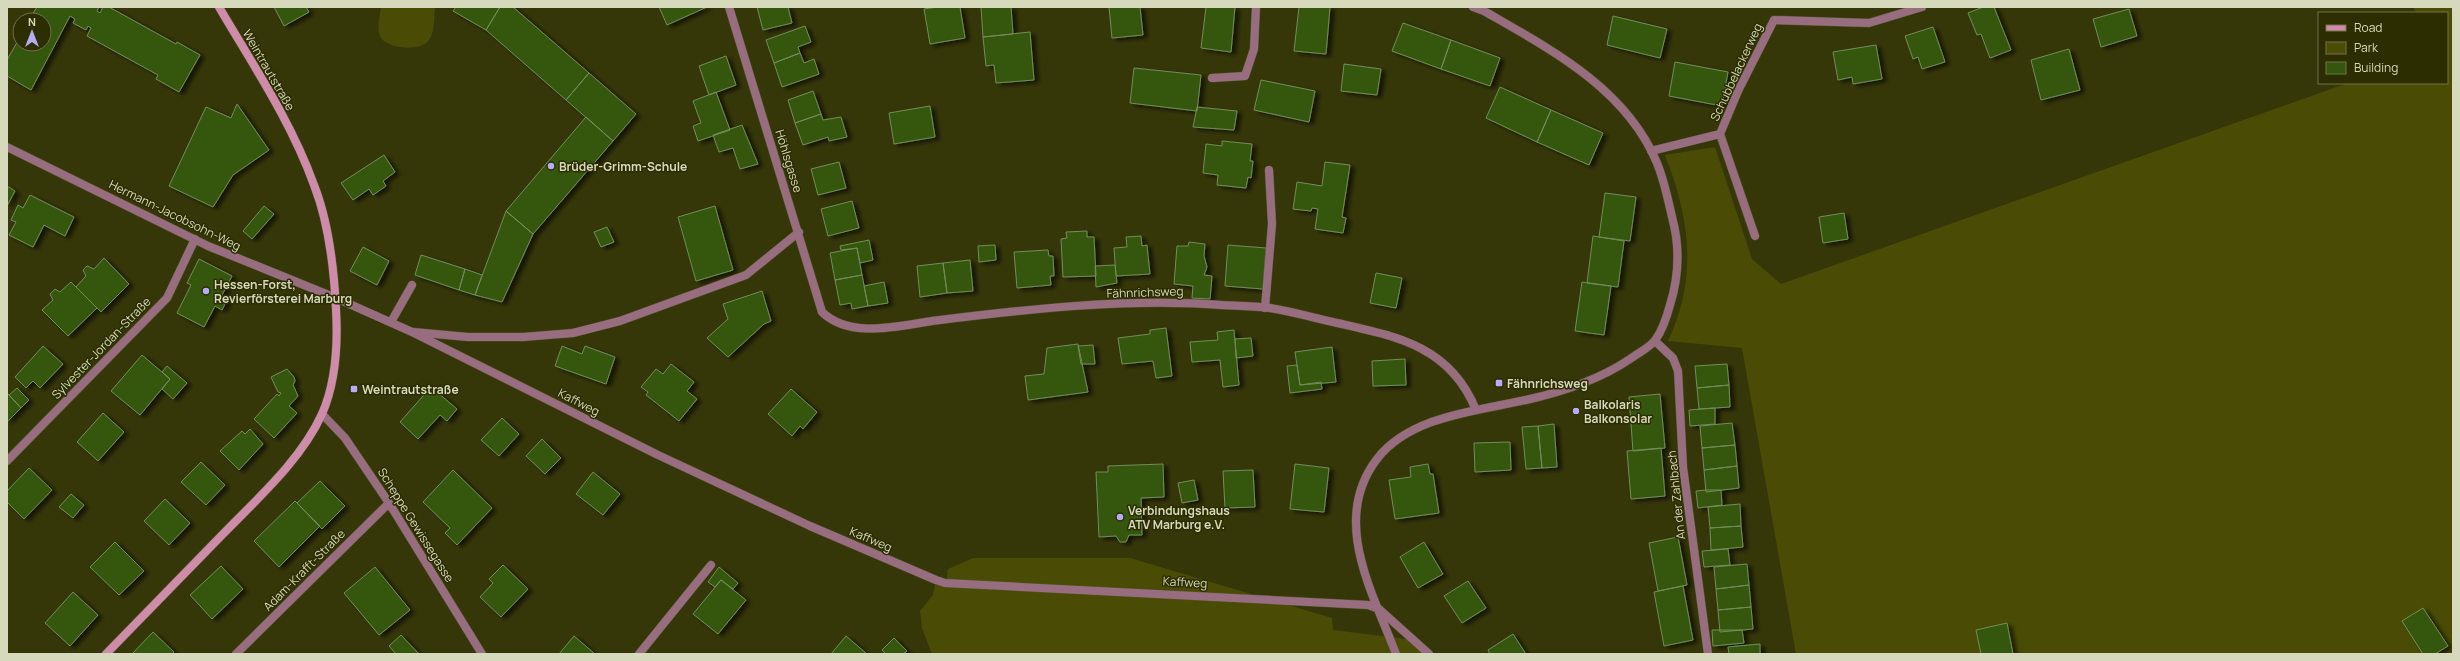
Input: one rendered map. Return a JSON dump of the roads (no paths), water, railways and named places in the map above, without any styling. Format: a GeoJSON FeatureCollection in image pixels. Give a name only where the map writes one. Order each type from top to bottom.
{"type":"FeatureCollection","features":[{"type":"Feature","properties":{"kind":"main road","name":"Weintrautstraße"},"geometry":{"type":"LineString","coordinates":[[106,654],[264,493],[296,455],[322,414],[329,390],[335,359],[337,326],[336,298],[322,214],[304,159],[271,93],[219,7]]}},
{"type":"Feature","properties":{"kind":"street","name":"Höhlsgasse"},"geometry":{"type":"LineString","coordinates":[[729,7],[822,312],[830,320]]}},
{"type":"Feature","properties":{"kind":"street"},"geometry":{"type":"LineString","coordinates":[[1212,78],[1245,76],[1254,49],[1256,7]]}},
{"type":"Feature","properties":{"kind":"street"},"geometry":{"type":"LineString","coordinates":[[1396,654],[1365,576],[1356,538],[1356,514],[1363,482],[1377,459],[1402,437],[1430,424],[1476,410],[1568,389],[1598,377],[1623,364],[1655,341],[1666,320],[1677,274],[1677,244],[1668,199],[1651,151],[1618,105],[1588,74],[1555,52],[1484,11],[1473,7]]}},
{"type":"Feature","properties":{"kind":"street","name":"Schubbelackerweg"},"geometry":{"type":"LineString","coordinates":[[1755,236],[1720,134],[1738,92],[1774,20],[1869,23],[1922,7]]}},
{"type":"Feature","properties":{"kind":"street","name":"Schubbelackerweg"},"geometry":{"type":"LineString","coordinates":[[1651,151],[1720,134]]}},
{"type":"Feature","properties":{"kind":"street","name":"Hermann-Jacobsohn-Weg"},"geometry":{"type":"LineString","coordinates":[[7,147],[246,263],[336,298]]}},
{"type":"Feature","properties":{"kind":"street"},"geometry":{"type":"LineString","coordinates":[[1265,308],[1272,224],[1269,170]]}},
{"type":"Feature","properties":{"kind":"street"},"geometry":{"type":"LineString","coordinates":[[412,332],[468,338],[523,337],[573,333],[620,321],[746,275],[798,232]]}},
{"type":"Feature","properties":{"kind":"street","name":"Sylvester-Jordan-Straße"},"geometry":{"type":"LineString","coordinates":[[7,461],[167,298],[195,239]]}},
{"type":"Feature","properties":{"kind":"street"},"geometry":{"type":"LineString","coordinates":[[391,322],[412,284]]}},
{"type":"Feature","properties":{"kind":"street","name":"Kaffweg"},"geometry":{"type":"LineString","coordinates":[[336,298],[412,332],[658,455],[810,526],[936,580],[946,583],[1030,588],[1167,592],[1368,605],[1379,609],[1429,654]]}},
{"type":"Feature","properties":{"kind":"street","name":"Fähnrichsweg"},"geometry":{"type":"LineString","coordinates":[[830,320],[855,328],[887,327],[1019,310],[1167,301],[1265,308],[1384,334],[1412,343],[1446,364],[1472,400],[1476,410]]}},
{"type":"Feature","properties":{"kind":"street","name":"An der Zahlbach"},"geometry":{"type":"LineString","coordinates":[[1655,341],[1673,358],[1678,371],[1683,467],[1708,654]]}},
{"type":"Feature","properties":{"kind":"street","name":"Scheppe Gewissegasse"},"geometry":{"type":"LineString","coordinates":[[322,414],[345,438],[389,503],[482,654]]}},
{"type":"Feature","properties":{"kind":"street","name":"Adam-Krafft-Straße"},"geometry":{"type":"LineString","coordinates":[[236,654],[389,503]]}},
{"type":"Feature","properties":{"kind":"street"},"geometry":{"type":"LineString","coordinates":[[639,654],[711,565]]}},
{"type":"Feature","properties":{"kind":"place","name":"Brüder-Grimm-Schule"},"geometry":{"type":"Point","coordinates":[551,166]}},
{"type":"Feature","properties":{"kind":"place","name":"Hessen-Forst, Revierförsterei Marburg"},"geometry":{"type":"Point","coordinates":[206,291]}},
{"type":"Feature","properties":{"kind":"place","name":"Fähnrichsweg"},"geometry":{"type":"Point","coordinates":[1499,383]}},
{"type":"Feature","properties":{"kind":"place","name":"Weintrautstraße"},"geometry":{"type":"Point","coordinates":[354,389]}},
{"type":"Feature","properties":{"kind":"place","name":"Balkolaris Balkonsolar"},"geometry":{"type":"Point","coordinates":[1576,411]}},
{"type":"Feature","properties":{"kind":"place","name":"Verbindungshaus ATV Marburg e.V."},"geometry":{"type":"Point","coordinates":[1120,517]}}]}
